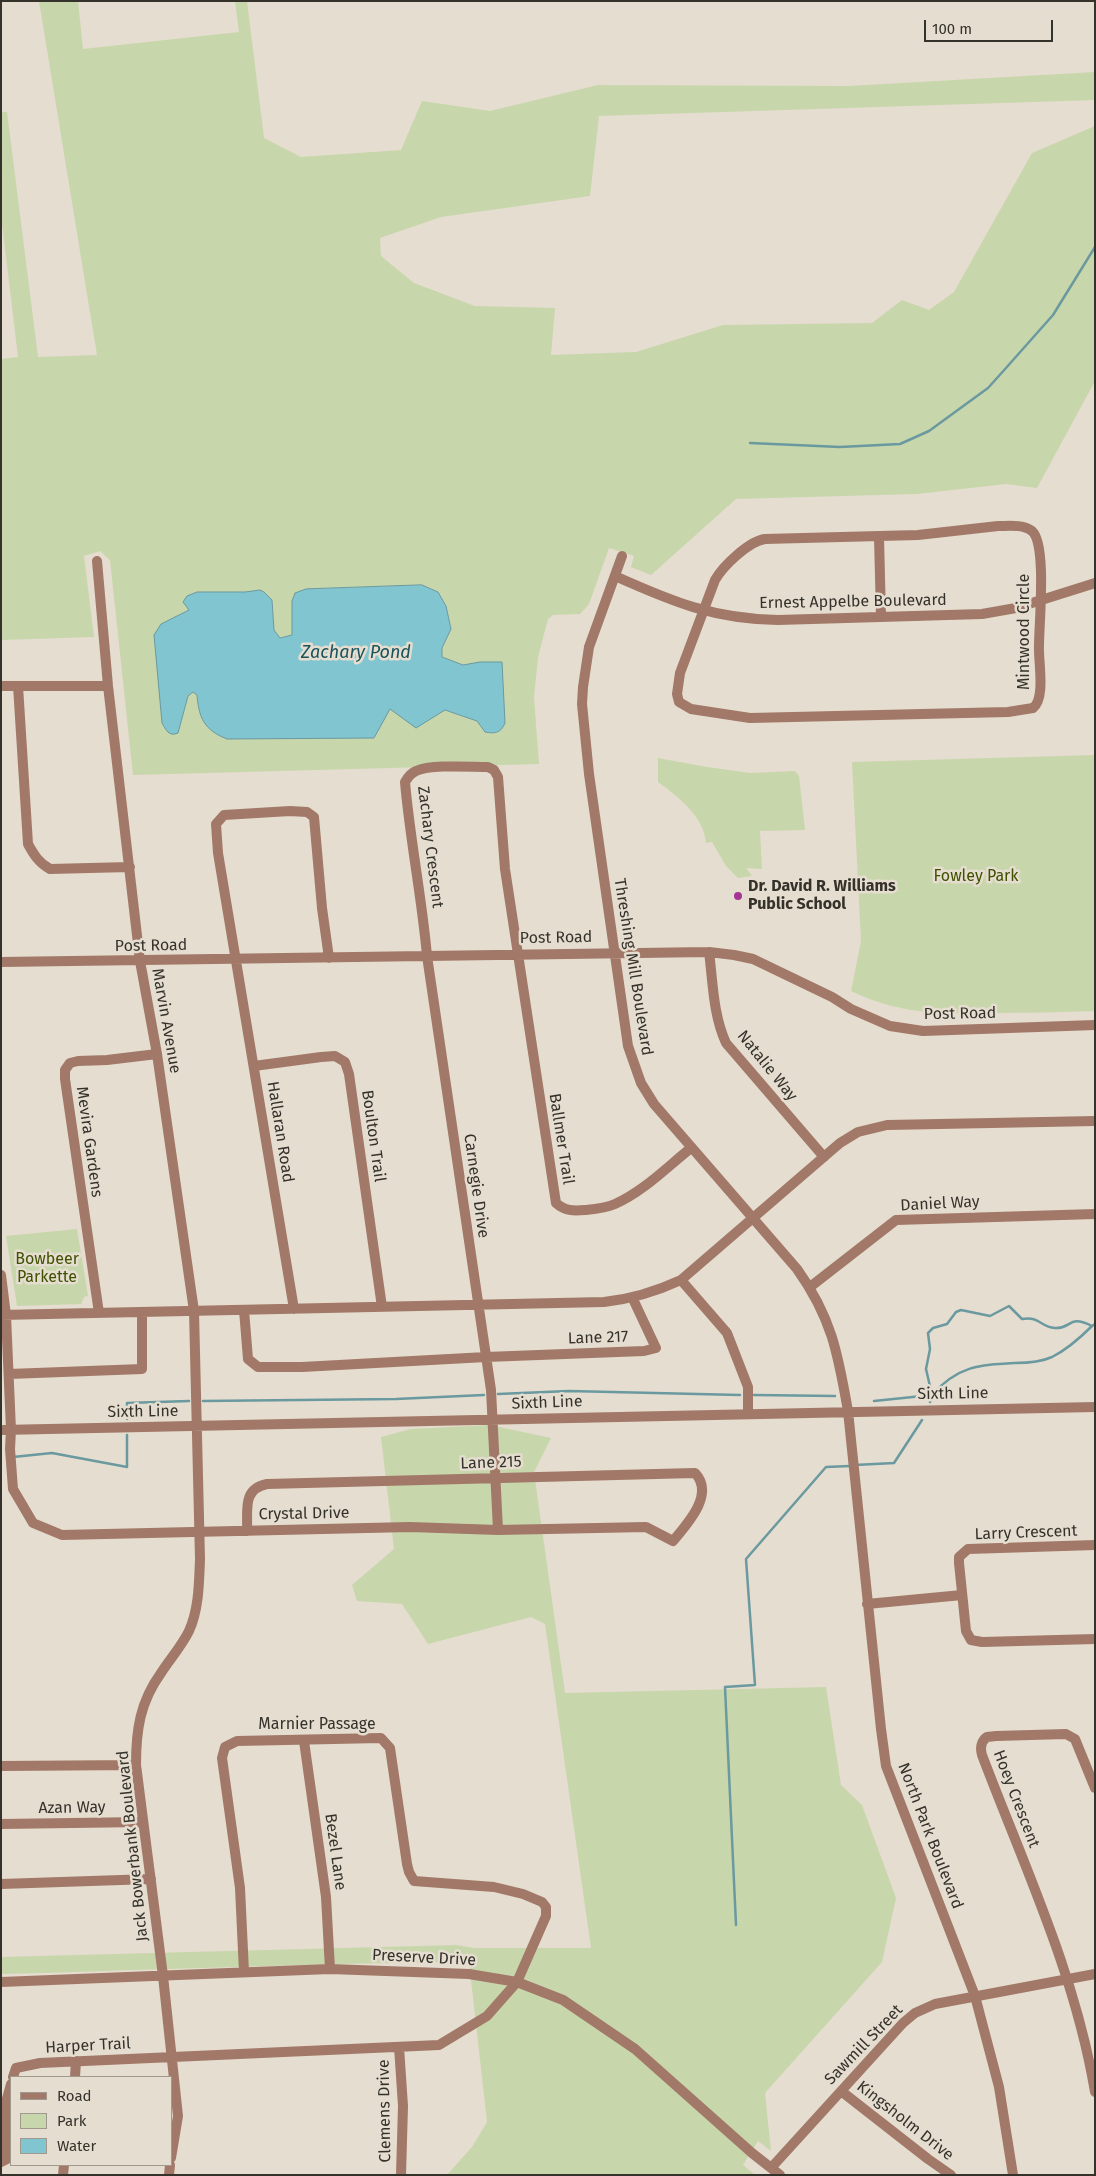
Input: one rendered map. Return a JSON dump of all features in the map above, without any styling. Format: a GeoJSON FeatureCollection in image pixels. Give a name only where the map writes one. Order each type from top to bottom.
{"type":"FeatureCollection","features":[{"type":"Feature","properties":{"kind":"street","name":"Mintwood Circle"},"geometry":{"type":"LineString","coordinates":[[1002,526],[1025,527],[1035,535],[1039,544],[1040,601],[1039,700],[1036,706],[1029,710],[750,718],[691,709],[679,702],[677,694],[684,661],[715,580],[722,570],[757,540],[921,535],[1002,526]]}},
{"type":"Feature","properties":{"kind":"street"},"geometry":{"type":"LineString","coordinates":[[879,537],[881,617]]}},
{"type":"Feature","properties":{"kind":"street","name":"Threshing Mill Boulevard"},"geometry":{"type":"LineString","coordinates":[[622,556],[589,647],[582,704],[589,774],[628,1046],[638,1075],[654,1104],[810,1287],[827,1322],[838,1352],[848,1411]]}},
{"type":"Feature","properties":{"kind":"street","name":"Marvin Avenue"},"geometry":{"type":"LineString","coordinates":[[97,561],[108,686],[140,961],[157,1054],[194,1311],[196,1425]]}},
{"type":"Feature","properties":{"kind":"street","name":"Ernest Appelbe Boulevard"},"geometry":{"type":"LineString","coordinates":[[615,576],[704,612],[764,620],[982,614],[1040,601],[1095,583]]}},
{"type":"Feature","properties":{"kind":"street"},"geometry":{"type":"LineString","coordinates":[[1,686],[108,686]]}},
{"type":"Feature","properties":{"kind":"street"},"geometry":{"type":"LineString","coordinates":[[18,686],[28,844],[35,856],[50,869],[130,867]]}},
{"type":"Feature","properties":{"kind":"street","name":"Zachary Crescent"},"geometry":{"type":"LineString","coordinates":[[427,956],[422,903],[405,782],[416,771],[427,768],[488,767],[494,770],[498,777],[505,869],[518,954]]}},
{"type":"Feature","properties":{"kind":"street","name":"Hallaran Road"},"geometry":{"type":"LineString","coordinates":[[294,1309],[237,959],[222,879],[216,824],[224,815],[290,811],[307,812],[314,818],[322,908],[329,958]]}},
{"type":"Feature","properties":{"kind":"street","name":"Post Road"},"geometry":{"type":"LineString","coordinates":[[1,962],[709,952],[734,955],[762,963],[832,996],[851,1009],[890,1026],[923,1031],[1095,1025]]}},
{"type":"Feature","properties":{"kind":"street","name":"Natalie Way"},"geometry":{"type":"LineString","coordinates":[[709,952],[716,1010],[726,1043],[824,1157]]}},
{"type":"Feature","properties":{"kind":"street","name":"Ballmer Trail"},"geometry":{"type":"LineString","coordinates":[[518,954],[556,1202],[564,1210],[576,1211],[616,1204],[647,1184],[691,1148]]}},
{"type":"Feature","properties":{"kind":"street","name":"Carnegie Drive"},"geometry":{"type":"LineString","coordinates":[[427,956],[494,1420],[498,1530]]}},
{"type":"Feature","properties":{"kind":"street","name":"Mevira Gardens"},"geometry":{"type":"LineString","coordinates":[[99,1313],[65,1079],[66,1070],[70,1063],[78,1061],[157,1054]]}},
{"type":"Feature","properties":{"kind":"street","name":"Boulton Trail"},"geometry":{"type":"LineString","coordinates":[[254,1066],[321,1056],[335,1056],[345,1062],[349,1074],[382,1307]]}},
{"type":"Feature","properties":{"kind":"street"},"geometry":{"type":"LineString","coordinates":[[4,1315],[604,1302],[633,1299],[661,1290],[680,1280],[824,1157],[858,1132],[887,1125],[1095,1121]]}},
{"type":"Feature","properties":{"kind":"street","name":"Daniel Way"},"geometry":{"type":"LineString","coordinates":[[810,1287],[883,1228],[896,1220],[1095,1214]]}},
{"type":"Feature","properties":{"kind":"street","name":"Crystal Drive"},"geometry":{"type":"LineString","coordinates":[[1,1275],[8,1374],[6,1430],[14,1489],[33,1522],[62,1535],[410,1527],[498,1530],[646,1527],[673,1541]]}},
{"type":"Feature","properties":{"kind":"street"},"geometry":{"type":"LineString","coordinates":[[680,1280],[727,1333],[748,1387],[748,1413]]}},
{"type":"Feature","properties":{"kind":"street","name":"Lane 217"},"geometry":{"type":"LineString","coordinates":[[486,1357],[644,1352],[656,1348],[633,1299]]}},
{"type":"Feature","properties":{"kind":"street"},"geometry":{"type":"LineString","coordinates":[[244,1310],[248,1359],[258,1367],[486,1357]]}},
{"type":"Feature","properties":{"kind":"street"},"geometry":{"type":"LineString","coordinates":[[8,1374],[142,1369],[142,1312]]}},
{"type":"Feature","properties":{"kind":"street","name":"Sixth Line"},"geometry":{"type":"LineString","coordinates":[[6,1430],[1095,1407]]}},
{"type":"Feature","properties":{"kind":"street","name":"North Park Boulevard"},"geometry":{"type":"LineString","coordinates":[[848,1411],[867,1604],[886,1766],[975,1996],[999,2087],[1013,2175]]}},
{"type":"Feature","properties":{"kind":"street","name":"Jack Bowerbank Boulevard"},"geometry":{"type":"LineString","coordinates":[[172,2152],[178,2116],[163,1976],[136,1764],[138,1720],[159,1674],[177,1652],[189,1631],[195,1612],[199,1589],[200,1533],[196,1425]]}},
{"type":"Feature","properties":{"kind":"street","name":"Lane 215"},"geometry":{"type":"LineString","coordinates":[[247,1531],[248,1496],[260,1485],[695,1473],[702,1480],[703,1495],[686,1525],[673,1541]]}},
{"type":"Feature","properties":{"kind":"street","name":"Larry Crescent"},"geometry":{"type":"LineString","coordinates":[[1095,1545],[968,1549],[959,1557],[966,1631],[971,1640],[982,1642],[1095,1639]]}},
{"type":"Feature","properties":{"kind":"street"},"geometry":{"type":"LineString","coordinates":[[867,1604],[962,1595]]}},
{"type":"Feature","properties":{"kind":"street","name":"Hoey Crescent"},"geometry":{"type":"LineString","coordinates":[[1068,1979],[1045,1912],[982,1755],[980,1748],[982,1742],[987,1737],[996,1736],[1066,1734],[1072,1736],[1075,1739],[1095,1788]]}},
{"type":"Feature","properties":{"kind":"street","name":"Marnier Passage"},"geometry":{"type":"LineString","coordinates":[[172,2057],[439,2045],[487,2016],[517,1982],[546,1916],[546,1907],[536,1898],[494,1888],[414,1881],[407,1864],[392,1758],[390,1748],[386,1742],[376,1738],[237,1741],[225,1747],[223,1768],[240,1888],[244,1972]]}},
{"type":"Feature","properties":{"kind":"street","name":"Bezel Lane"},"geometry":{"type":"LineString","coordinates":[[304,1741],[326,1897],[330,1969]]}},
{"type":"Feature","properties":{"kind":"street"},"geometry":{"type":"LineString","coordinates":[[1,1766],[136,1764]]}},
{"type":"Feature","properties":{"kind":"street","name":"Azan Way"},"geometry":{"type":"LineString","coordinates":[[1,1824],[143,1822]]}},
{"type":"Feature","properties":{"kind":"street"},"geometry":{"type":"LineString","coordinates":[[1,1884],[151,1879]]}},
{"type":"Feature","properties":{"kind":"street","name":"Preserve Drive"},"geometry":{"type":"LineString","coordinates":[[1,1982],[330,1969],[469,1974],[517,1982],[563,2000],[634,2049],[752,2153],[780,2175]]}},
{"type":"Feature","properties":{"kind":"street","name":"Sawmill Street"},"geometry":{"type":"LineString","coordinates":[[771,2168],[903,2023],[915,2013],[935,2004],[1095,1974]]}},
{"type":"Feature","properties":{"kind":"street"},"geometry":{"type":"LineString","coordinates":[[1068,1979],[1090,2060],[1095,2092]]}},
{"type":"Feature","properties":{"kind":"street","name":"Clemens Drive"},"geometry":{"type":"LineString","coordinates":[[399,2047],[403,2106],[401,2175]]}},
{"type":"Feature","properties":{"kind":"street","name":"Harper Trail"},"geometry":{"type":"LineString","coordinates":[[13,2076],[16,2068],[40,2063],[172,2057]]}},
{"type":"Feature","properties":{"kind":"street"},"geometry":{"type":"LineString","coordinates":[[75,2076],[76,2061]]}},
{"type":"Feature","properties":{"kind":"street"},"geometry":{"type":"LineString","coordinates":[[1,2162],[7,2159],[6,2102],[10,2088]]}},
{"type":"Feature","properties":{"kind":"street","name":"Kingsholm Drive"},"geometry":{"type":"LineString","coordinates":[[841,2090],[951,2175]]}},
{"type":"Feature","properties":{"kind":"green space"},"geometry":{"type":"Polygon","coordinates":[[[39,1],[78,1],[83,49],[239,32],[235,1],[247,1],[264,138],[301,157],[401,150],[422,101],[490,111],[598,85],[849,86],[1095,72],[1095,100],[599,116],[590,196],[441,217],[380,238],[381,256],[414,283],[475,306],[555,308],[551,355],[636,352],[723,325],[872,323],[902,300],[929,310],[954,292],[1032,153],[1095,126],[1095,381],[1037,488],[1006,484],[917,494],[736,499],[651,575],[631,567],[634,556],[609,548],[589,604],[580,614],[553,615],[548,619],[538,657],[534,698],[539,764],[133,775],[110,560],[100,551],[84,556],[94,637],[1,640],[1,359],[18,357],[1,215],[1,112],[7,112],[38,357],[97,355],[39,1]],[[422,585],[306,589],[292,601],[292,635],[280,638],[274,630],[272,600],[264,592],[260,590],[193,593],[187,606],[189,610],[161,624],[179,730],[188,696],[193,692],[197,695],[200,712],[205,722],[218,735],[390,709],[444,710],[477,721],[485,732],[498,733],[475,664],[463,665],[442,657],[442,648],[451,629],[446,606],[438,592],[422,585]]]}},
{"type":"Feature","properties":{"kind":"green space","name":"Fowley Park"},"geometry":{"type":"Polygon","coordinates":[[[1095,755],[1095,1011],[940,1013],[887,1005],[851,991],[861,941],[852,762],[1095,755]]]}},
{"type":"Feature","properties":{"kind":"green space"},"geometry":{"type":"Polygon","coordinates":[[[658,758],[750,773],[795,771],[799,776],[805,830],[760,831],[762,869],[746,868],[752,876],[738,878],[726,866],[712,842],[706,843],[700,824],[689,808],[658,782],[658,758]]]}},
{"type":"Feature","properties":{"kind":"green space","name":"Bowbeer Parkette"},"geometry":{"type":"Polygon","coordinates":[[[77,1229],[88,1296],[84,1297],[81,1304],[17,1306],[6,1236],[77,1229]]]}},
{"type":"Feature","properties":{"kind":"green space"},"geometry":{"type":"Polygon","coordinates":[[[490,1425],[551,1438],[534,1472],[565,1693],[826,1687],[841,1785],[862,1805],[896,1898],[882,1962],[765,2093],[771,2151],[758,2141],[743,2165],[755,2175],[447,2175],[472,2147],[487,2122],[469,1962],[1,1974],[1,1957],[456,1945],[474,1948],[591,1948],[545,1624],[531,1617],[428,1644],[402,1604],[357,1601],[352,1585],[394,1549],[381,1437],[411,1429],[490,1425]]]}},
{"type":"Feature","properties":{"kind":"water","name":"Zachary Pond"},"geometry":{"type":"Polygon","coordinates":[[[422,585],[438,592],[446,606],[451,629],[442,648],[442,657],[463,665],[480,662],[502,662],[505,723],[502,729],[497,732],[485,732],[477,721],[445,710],[416,728],[390,709],[374,738],[227,739],[213,732],[204,722],[199,710],[197,695],[193,692],[188,696],[178,733],[170,733],[162,723],[154,635],[161,624],[189,610],[183,602],[187,596],[197,592],[245,592],[260,590],[272,600],[274,630],[280,638],[292,635],[292,601],[295,593],[306,589],[422,585]]]}},
{"type":"Feature","properties":{"kind":"waterway"},"geometry":{"type":"LineString","coordinates":[[750,443],[840,447],[900,444],[929,431],[988,388],[1053,315],[1095,247]]}},
{"type":"Feature","properties":{"kind":"waterway"},"geometry":{"type":"LineString","coordinates":[[930,1402],[932,1395],[926,1369],[930,1349],[928,1333],[933,1328],[947,1324],[956,1312],[961,1310],[990,1316],[1009,1306],[1022,1319],[1033,1319],[1050,1327],[1060,1328],[1078,1321],[1092,1326],[1095,1324]]}},
{"type":"Feature","properties":{"kind":"waterway"},"geometry":{"type":"LineString","coordinates":[[874,1401],[932,1395],[951,1378],[979,1366],[1048,1359],[1069,1347],[1092,1326]]}},
{"type":"Feature","properties":{"kind":"waterway"},"geometry":{"type":"LineString","coordinates":[[498,1394],[569,1391],[740,1395]]}},
{"type":"Feature","properties":{"kind":"waterway"},"geometry":{"type":"LineString","coordinates":[[203,1401],[396,1399],[484,1395]]}},
{"type":"Feature","properties":{"kind":"waterway"},"geometry":{"type":"LineString","coordinates":[[754,1395],[835,1396]]}},
{"type":"Feature","properties":{"kind":"waterway"},"geometry":{"type":"LineString","coordinates":[[127,1419],[127,1403],[189,1401]]}},
{"type":"Feature","properties":{"kind":"waterway"},"geometry":{"type":"LineString","coordinates":[[855,1465],[894,1463],[922,1420]]}},
{"type":"Feature","properties":{"kind":"waterway"},"geometry":{"type":"LineString","coordinates":[[13,1457],[52,1453],[127,1467],[127,1435]]}},
{"type":"Feature","properties":{"kind":"waterway"},"geometry":{"type":"LineString","coordinates":[[736,1925],[725,1687],[755,1685],[746,1559],[826,1467],[850,1466]]}},
{"type":"Feature","properties":{"kind":"place","name":"Dr. David R. Williams Public School"},"geometry":{"type":"Point","coordinates":[738,896]}}]}
